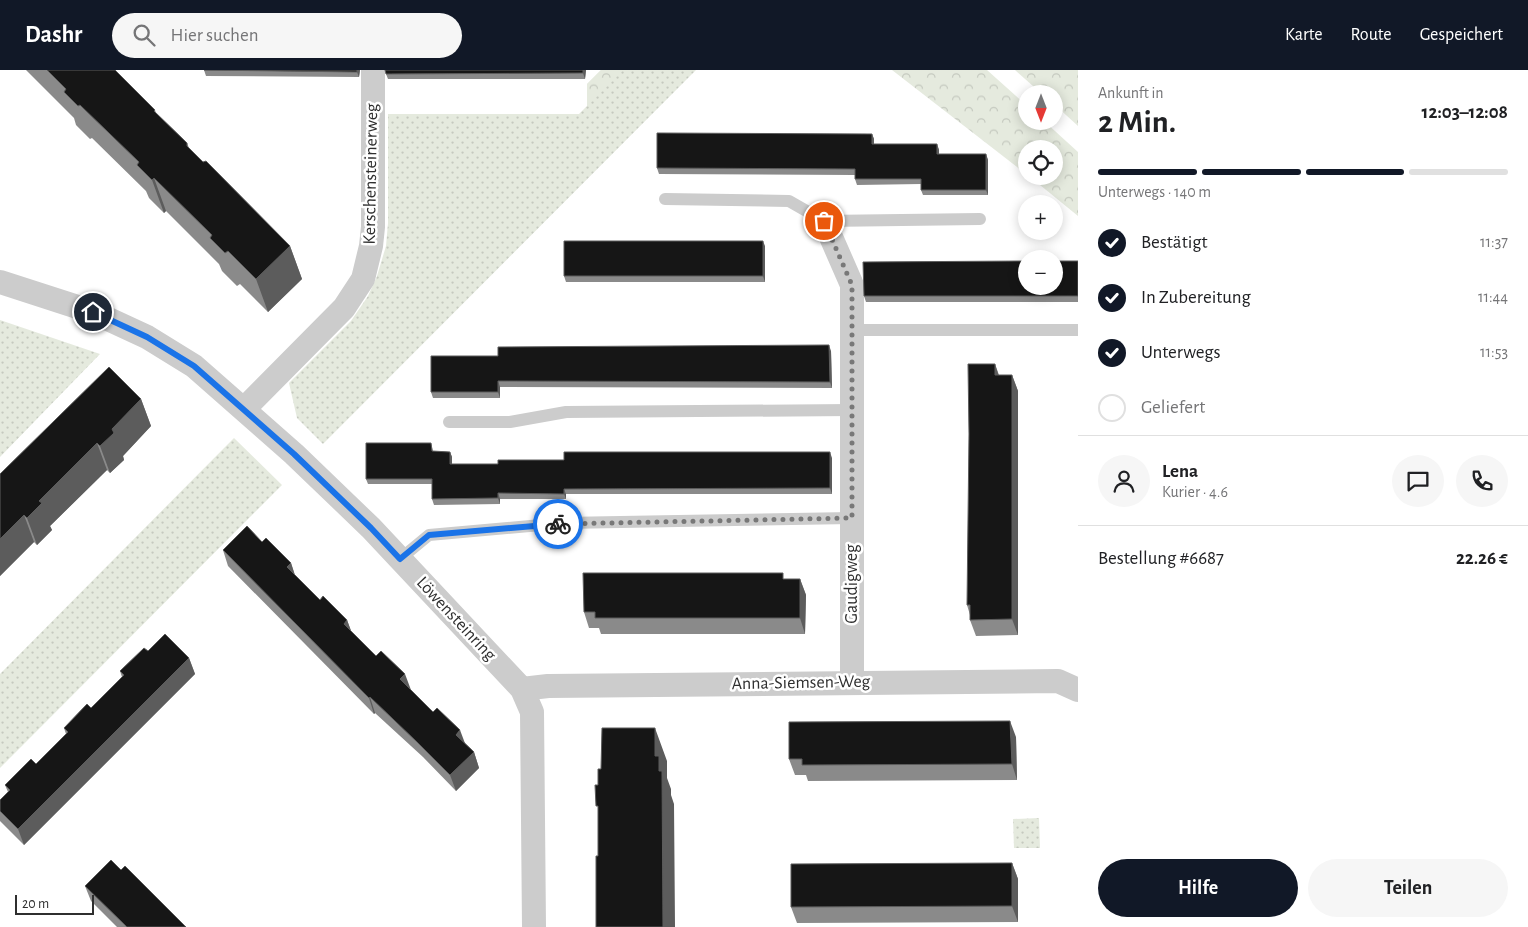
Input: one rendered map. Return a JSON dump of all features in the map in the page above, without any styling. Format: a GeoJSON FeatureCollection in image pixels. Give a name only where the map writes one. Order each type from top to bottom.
{"type":"FeatureCollection","features":[{"type":"Feature","properties":{"kind":"street","name":"Kerschensteinerweg"},"geometry":{"type":"LineString","coordinates":[[244,410],[344,308],[363,280],[371,246],[373,227],[373,70]]}},
{"type":"Feature","properties":{"kind":"street","name":"Gaudigweg"},"geometry":{"type":"LineString","coordinates":[[824,221],[852,285],[852,683]]}},
{"type":"Feature","properties":{"kind":"street","name":"Löwensteinring"},"geometry":{"type":"LineString","coordinates":[[0,282],[93,312],[147,337],[194,366],[294,454],[371,528],[522,688],[532,712],[534,927]]}},
{"type":"Feature","properties":{"kind":"street","name":"Anna-Siemsen-Weg"},"geometry":{"type":"LineString","coordinates":[[522,688],[548,686],[1058,681],[1078,690]]}},
{"type":"Feature","properties":{"kind":"lane"},"geometry":{"type":"LineString","coordinates":[[665,199],[789,200],[824,221],[980,219]]}},
{"type":"Feature","properties":{"kind":"lane"},"geometry":{"type":"LineString","coordinates":[[852,330],[1078,330]]}},
{"type":"Feature","properties":{"kind":"lane"},"geometry":{"type":"LineString","coordinates":[[449,422],[510,422],[566,412],[852,410]]}},
{"type":"Feature","properties":{"kind":"lane"},"geometry":{"type":"LineString","coordinates":[[400,559],[429,535],[563,523],[852,518]]}},
{"type":"Feature","properties":{"kind":"green space"},"geometry":{"type":"Polygon","coordinates":[[[601,70],[696,70],[323,444],[297,418],[289,383],[351,321],[368,296],[377,276],[386,246],[388,223],[388,114],[579,114],[587,106],[587,84],[601,70]]]}},
{"type":"Feature","properties":{"kind":"green space"},"geometry":{"type":"Polygon","coordinates":[[[601,70],[623,70],[587,106],[587,84],[601,70]]]}},
{"type":"Feature","properties":{"kind":"green space"},"geometry":{"type":"Polygon","coordinates":[[[892,70],[987,70],[1018,98],[1018,130],[1054,130],[1078,152],[1078,216],[1063,204],[1063,195],[1052,195],[1040,185],[1063,185],[1063,140],[1018,140],[1018,168],[892,70]]]}},
{"type":"Feature","properties":{"kind":"green space"},"geometry":{"type":"Polygon","coordinates":[[[1015,70],[1078,70],[1078,126],[1063,112],[1063,85],[1032,85],[1015,70]]]}},
{"type":"Feature","properties":{"kind":"green space"},"geometry":{"type":"Polygon","coordinates":[[[0,320],[100,354],[0,457],[0,320]]]}},
{"type":"Feature","properties":{"kind":"green space"},"geometry":{"type":"Polygon","coordinates":[[[234,438],[282,485],[0,768],[0,674],[234,438]]]}},
{"type":"Feature","properties":{"kind":"green space"},"geometry":{"type":"Polygon","coordinates":[[[1039,818],[1040,848],[1014,848],[1013,819],[1039,818]]]}},
{"type":"Feature","properties":{"kind":"building"},"geometry":{"type":"Polygon","coordinates":[[[47,70],[115,70],[187,143],[187,146],[203,162],[206,161],[290,246],[256,279],[228,251],[225,253],[210,238],[212,235],[154,178],[152,180],[137,165],[139,162],[64,92],[66,89],[47,70]]]}},
{"type":"Feature","properties":{"kind":"building"},"geometry":{"type":"Polygon","coordinates":[[[204,70],[357,70],[357,72],[204,70]]]}},
{"type":"Feature","properties":{"kind":"building"},"geometry":{"type":"Polygon","coordinates":[[[385,70],[583,70],[583,73],[386,74],[385,70]]]}},
{"type":"Feature","properties":{"kind":"building"},"geometry":{"type":"Polygon","coordinates":[[[657,133],[872,134],[872,144],[937,144],[937,154],[986,154],[986,190],[921,190],[921,179],[855,179],[855,169],[657,168],[657,133]]]}},
{"type":"Feature","properties":{"kind":"building"},"geometry":{"type":"Polygon","coordinates":[[[564,241],[763,241],[763,276],[564,276],[564,241]]]}},
{"type":"Feature","properties":{"kind":"building"},"geometry":{"type":"Polygon","coordinates":[[[1018,261],[1018,295],[1063,295],[1063,261],[1078,261],[1078,296],[864,296],[863,262],[1018,261]]]}},
{"type":"Feature","properties":{"kind":"building"},"geometry":{"type":"Polygon","coordinates":[[[829,345],[830,382],[498,381],[498,392],[431,392],[431,356],[498,356],[498,347],[829,345]]]}},
{"type":"Feature","properties":{"kind":"building"},"geometry":{"type":"Polygon","coordinates":[[[968,364],[995,364],[995,375],[1012,375],[1012,619],[970,620],[970,605],[967,605],[968,364]]]}},
{"type":"Feature","properties":{"kind":"building"},"geometry":{"type":"Polygon","coordinates":[[[109,367],[141,399],[112,429],[114,433],[100,446],[97,443],[39,501],[42,503],[27,518],[24,515],[0,539],[0,474],[109,367]]]}},
{"type":"Feature","properties":{"kind":"building"},"geometry":{"type":"Polygon","coordinates":[[[366,443],[431,443],[432,451],[450,452],[450,464],[498,464],[498,460],[564,460],[564,452],[830,452],[830,488],[564,489],[564,494],[498,493],[498,498],[432,499],[432,479],[366,479],[366,443]]]}},
{"type":"Feature","properties":{"kind":"building"},"geometry":{"type":"Polygon","coordinates":[[[247,526],[262,542],[266,538],[291,563],[287,567],[320,600],[323,596],[347,620],[344,624],[376,656],[381,651],[405,674],[400,679],[433,712],[437,708],[460,730],[456,735],[474,752],[450,775],[369,698],[223,550],[247,526]]]}},
{"type":"Feature","properties":{"kind":"building"},"geometry":{"type":"Polygon","coordinates":[[[583,573],[783,573],[783,579],[800,579],[800,618],[595,618],[595,612],[584,612],[583,573]]]}},
{"type":"Feature","properties":{"kind":"building"},"geometry":{"type":"Polygon","coordinates":[[[165,634],[189,658],[18,829],[0,811],[0,800],[10,790],[5,785],[31,759],[36,764],[68,732],[64,728],[87,704],[91,708],[124,675],[120,671],[144,648],[148,651],[165,634]]]}},
{"type":"Feature","properties":{"kind":"building"},"geometry":{"type":"Polygon","coordinates":[[[1010,721],[1012,764],[802,765],[802,759],[789,759],[789,722],[1010,721]]]}},
{"type":"Feature","properties":{"kind":"building"},"geometry":{"type":"Polygon","coordinates":[[[602,728],[655,728],[655,756],[659,756],[659,771],[662,771],[663,927],[596,927],[598,806],[596,806],[595,785],[598,785],[598,769],[601,769],[602,728]]]}},
{"type":"Feature","properties":{"kind":"building"},"geometry":{"type":"Polygon","coordinates":[[[111,860],[121,870],[125,866],[186,927],[127,927],[85,886],[111,860]]]}},
{"type":"Feature","properties":{"kind":"building"},"geometry":{"type":"Polygon","coordinates":[[[1012,863],[1012,906],[791,907],[791,864],[1012,863]]]}},
{"type":"Feature","properties":{"kind":"way so far"},"geometry":{"type":"LineString","coordinates":[[558,524],[852,518],[852,285],[824,221]]}},
{"type":"Feature","properties":{"kind":"route"},"geometry":{"type":"LineString","coordinates":[[93,312],[147,337],[194,366],[294,454],[371,528],[400,559],[429,535],[558,524]]}}]}
